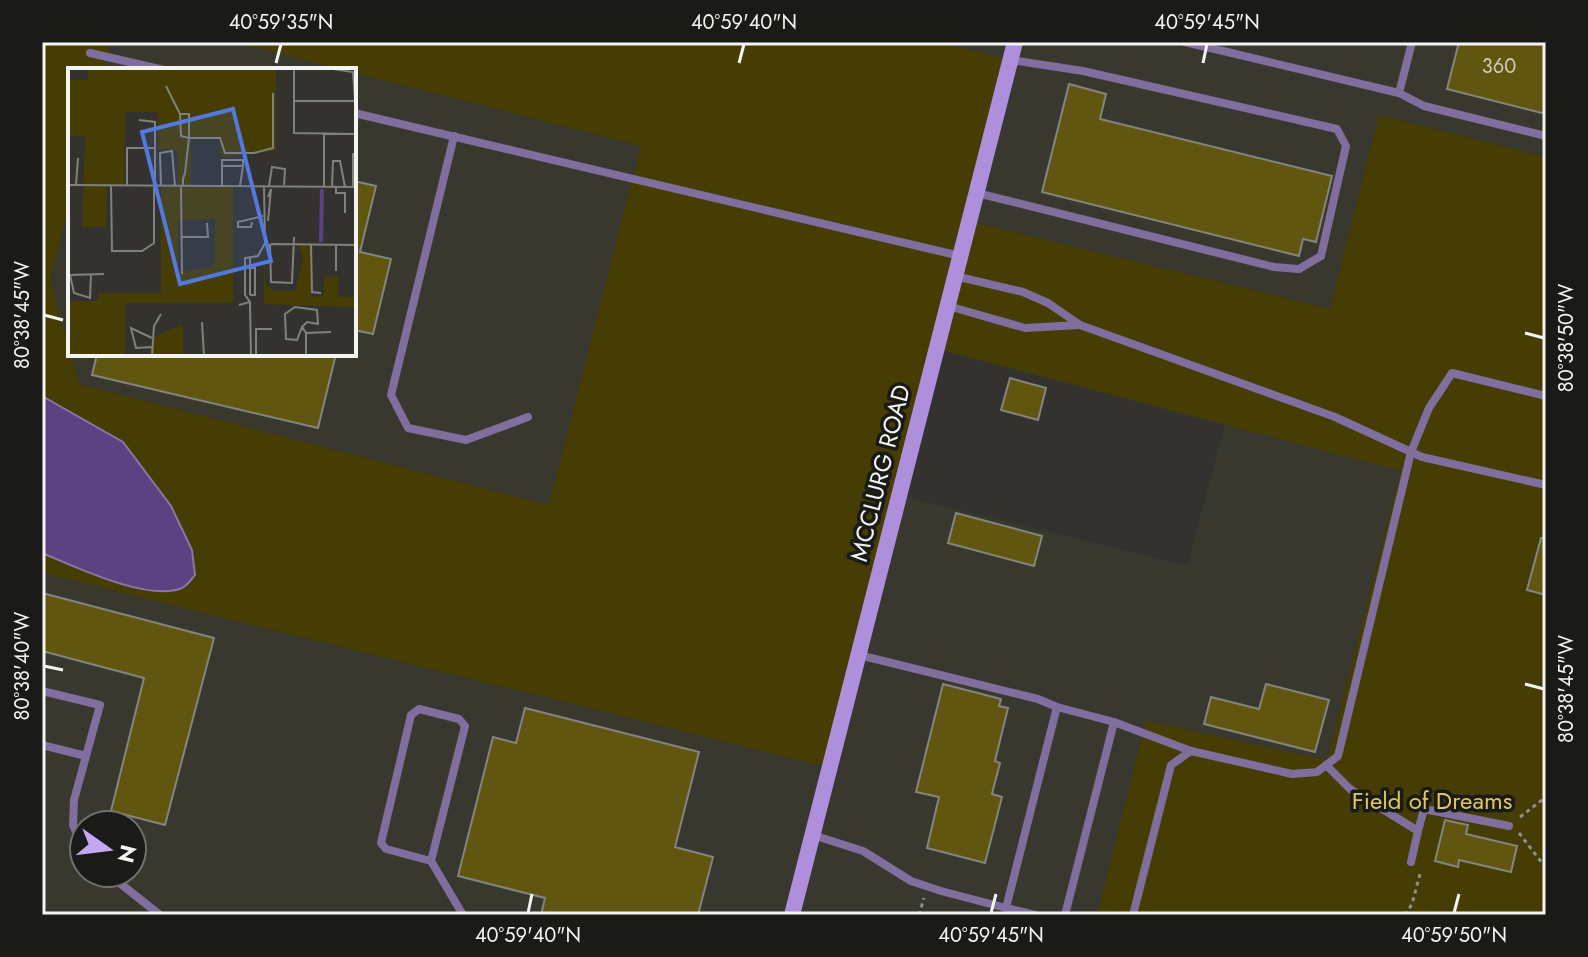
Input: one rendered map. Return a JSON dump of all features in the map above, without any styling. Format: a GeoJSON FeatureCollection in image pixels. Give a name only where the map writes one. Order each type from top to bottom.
{"type":"FeatureCollection","features":[{"type":"Feature","properties":{"kind":"street","name":"MCCLURG ROAD"},"geometry":{"type":"LineString","coordinates":[[792,915],[1015,42]]}},
{"type":"Feature","properties":{"kind":"lane"},"geometry":{"type":"LineString","coordinates":[[1185,42],[1399,93],[1424,106],[1546,136]]}},
{"type":"Feature","properties":{"kind":"lane"},"geometry":{"type":"LineString","coordinates":[[1399,93],[1412,42]]}},
{"type":"Feature","properties":{"kind":"lane"},"geometry":{"type":"LineString","coordinates":[[90,53],[155,68]]}},
{"type":"Feature","properties":{"kind":"lane"},"geometry":{"type":"LineString","coordinates":[[977,193],[1274,267],[1299,269],[1321,256],[1346,146],[1337,129],[1083,71],[1010,60]]}},
{"type":"Feature","properties":{"kind":"lane"},"geometry":{"type":"LineString","coordinates":[[356,113],[960,256]]}},
{"type":"Feature","properties":{"kind":"lane"},"geometry":{"type":"LineString","coordinates":[[454,136],[391,395],[408,428],[466,440],[528,417]]}},
{"type":"Feature","properties":{"kind":"lane"},"geometry":{"type":"LineString","coordinates":[[955,276],[1023,292],[1048,303],[1080,325],[1335,417],[1422,457],[1546,485]]}},
{"type":"Feature","properties":{"kind":"lane"},"geometry":{"type":"LineString","coordinates":[[948,306],[1025,328],[1080,325]]}},
{"type":"Feature","properties":{"kind":"lane"},"geometry":{"type":"LineString","coordinates":[[859,655],[1038,699],[1114,722],[1191,751],[1292,774],[1317,772],[1338,756],[1411,452],[1429,408],[1452,373],[1546,396]]}},
{"type":"Feature","properties":{"kind":"lane"},"geometry":{"type":"LineString","coordinates":[[42,691],[100,705],[74,809]]}},
{"type":"Feature","properties":{"kind":"lane"},"geometry":{"type":"LineString","coordinates":[[1006,908],[1057,707]]}},
{"type":"Feature","properties":{"kind":"lane"},"geometry":{"type":"LineString","coordinates":[[431,861],[465,726],[459,719],[419,709],[411,715],[381,843],[386,849],[431,861],[463,915]]}},
{"type":"Feature","properties":{"kind":"lane"},"geometry":{"type":"LineString","coordinates":[[1065,915],[1114,722]]}},
{"type":"Feature","properties":{"kind":"lane"},"geometry":{"type":"LineString","coordinates":[[42,745],[86,756]]}},
{"type":"Feature","properties":{"kind":"lane"},"geometry":{"type":"LineString","coordinates":[[1133,915],[1171,765],[1191,751]]}},
{"type":"Feature","properties":{"kind":"lane"},"geometry":{"type":"LineString","coordinates":[[1326,765],[1350,789],[1418,831]]}},
{"type":"Feature","properties":{"kind":"lane"},"geometry":{"type":"LineString","coordinates":[[1411,862],[1424,809],[1509,826]]}},
{"type":"Feature","properties":{"kind":"lane"},"geometry":{"type":"LineString","coordinates":[[812,835],[863,851],[911,881],[1035,915]]}},
{"type":"Feature","properties":{"kind":"lane"},"geometry":{"type":"LineString","coordinates":[[127,889],[160,915]]}},
{"type":"Feature","properties":{"kind":"path"},"geometry":{"type":"LineString","coordinates":[[1546,797],[1509,826],[1522,835],[1546,868]]}},
{"type":"Feature","properties":{"kind":"path"},"geometry":{"type":"LineString","coordinates":[[1405,915],[1412,904],[1421,868],[1411,862]]}},
{"type":"Feature","properties":{"kind":"shaded area"},"geometry":{"type":"Polygon","coordinates":[[[111,42],[234,42],[335,68],[104,68],[111,42]]]}},
{"type":"Feature","properties":{"kind":"shaded area"},"geometry":{"type":"Polygon","coordinates":[[[939,42],[1546,42],[1546,157],[1379,115],[1330,309],[969,221],[939,42]]]}},
{"type":"Feature","properties":{"kind":"shaded area"},"geometry":{"type":"Polygon","coordinates":[[[356,74],[641,146],[550,505],[79,384],[72,356],[356,356],[356,74]]]}},
{"type":"Feature","properties":{"kind":"shaded area"},"geometry":{"type":"Polygon","coordinates":[[[68,210],[68,344],[50,279],[68,210]]]}},
{"type":"Feature","properties":{"kind":"shaded area"},"geometry":{"type":"Polygon","coordinates":[[[42,396],[123,442],[171,506],[192,550],[195,575],[182,588],[168,591],[132,587],[42,553],[42,396]]]}},
{"type":"Feature","properties":{"kind":"shaded area"},"geometry":{"type":"Polygon","coordinates":[[[1225,424],[1401,470],[1327,760],[1146,722],[1097,915],[42,915],[42,573],[829,768],[899,495],[1187,566],[1225,424]]]}},
{"type":"Feature","properties":{"kind":"green space","name":"Field of Dreams"},"geometry":{"type":"Polygon","coordinates":[[[42,42],[111,42],[104,68],[68,68],[68,210],[50,279],[68,344],[68,356],[71,356],[79,384],[549,505],[641,146],[356,74],[356,68],[335,68],[234,42],[939,42],[1010,60],[969,221],[1330,309],[1379,115],[1546,157],[1546,915],[1097,915],[1146,721],[1327,760],[1401,471],[937,349],[830,768],[42,573],[42,553],[103,578],[56,403],[42,396],[42,42]]]}},
{"type":"Feature","properties":{"kind":"building"},"geometry":{"type":"Polygon","coordinates":[[[1459,42],[1546,42],[1546,114],[1447,89],[1459,42]]]}},
{"type":"Feature","properties":{"kind":"building"},"geometry":{"type":"Polygon","coordinates":[[[1069,84],[1106,94],[1100,119],[1332,176],[1316,242],[1303,239],[1299,256],[1042,192],[1069,84]]]}},
{"type":"Feature","properties":{"kind":"building"},"geometry":{"type":"Polygon","coordinates":[[[356,181],[376,186],[360,252],[391,259],[373,334],[356,330],[356,181]]]}},
{"type":"Feature","properties":{"kind":"building"},"geometry":{"type":"Polygon","coordinates":[[[97,356],[336,356],[318,428],[92,375],[97,356]]]}},
{"type":"Feature","properties":{"kind":"building"},"geometry":{"type":"Polygon","coordinates":[[[1010,378],[1046,388],[1038,420],[1001,410],[1010,378]]]}},
{"type":"Feature","properties":{"kind":"building"},"geometry":{"type":"Polygon","coordinates":[[[956,513],[1042,536],[1034,566],[948,543],[956,513]]]}},
{"type":"Feature","properties":{"kind":"building"},"geometry":{"type":"Polygon","coordinates":[[[1541,538],[1546,538],[1546,595],[1527,590],[1541,538]]]}},
{"type":"Feature","properties":{"kind":"building"},"geometry":{"type":"Polygon","coordinates":[[[42,593],[214,638],[165,825],[148,821],[148,809],[111,809],[144,678],[42,651],[42,593]]]}},
{"type":"Feature","properties":{"kind":"building"},"geometry":{"type":"Polygon","coordinates":[[[943,684],[1001,699],[999,706],[1008,708],[995,761],[1000,763],[992,794],[1002,797],[985,863],[927,848],[939,797],[916,792],[943,684]]]}},
{"type":"Feature","properties":{"kind":"building"},"geometry":{"type":"Polygon","coordinates":[[[1266,684],[1329,700],[1315,752],[1204,724],[1211,697],[1259,709],[1266,684]]]}},
{"type":"Feature","properties":{"kind":"building"},"geometry":{"type":"Polygon","coordinates":[[[525,708],[699,752],[675,847],[713,857],[698,915],[541,915],[545,898],[458,876],[493,737],[516,743],[525,708]]]}},
{"type":"Feature","properties":{"kind":"building"},"geometry":{"type":"Polygon","coordinates":[[[1445,820],[1468,825],[1466,834],[1517,846],[1511,872],[1459,860],[1458,867],[1435,861],[1445,820]]]}}]}
